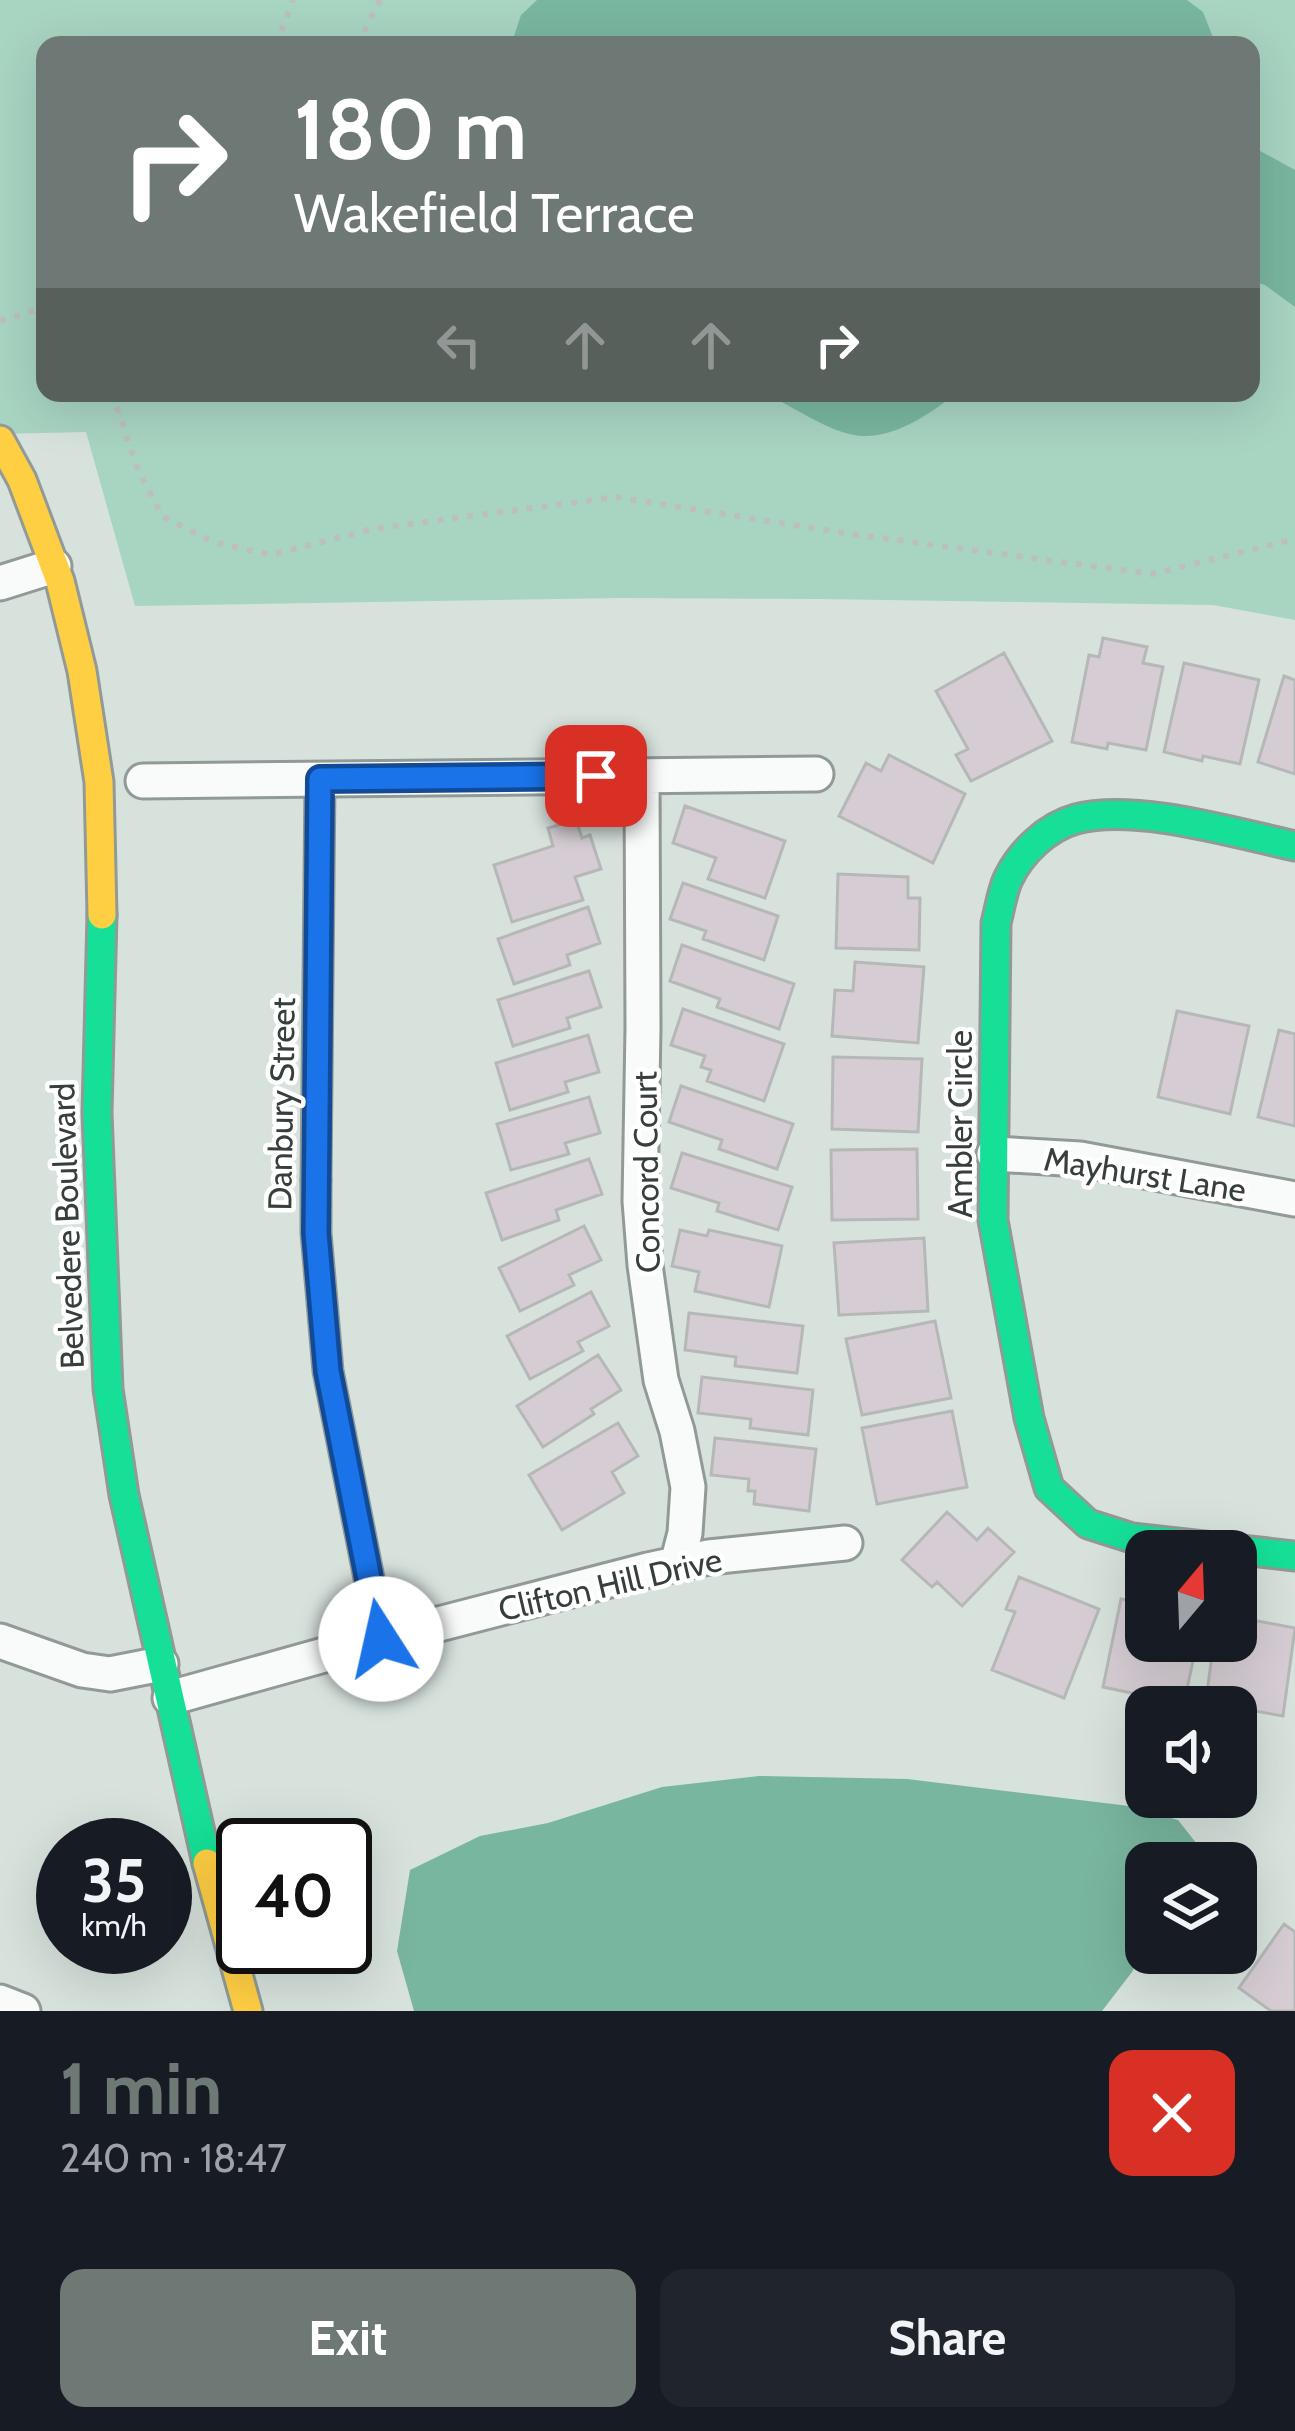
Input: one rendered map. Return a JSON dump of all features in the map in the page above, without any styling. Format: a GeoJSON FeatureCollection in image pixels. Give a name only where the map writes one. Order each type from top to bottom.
{"type":"FeatureCollection","features":[{"type":"Feature","properties":{"kind":"street","name":"Belvedere Boulevard"},"geometry":{"type":"LineString","coordinates":[[0,440],[22,480],[54,566],[82,671],[99,782],[97,1113],[108,1389],[124,1495],[161,1664],[214,1895],[248,2011]]}},
{"type":"Feature","properties":{"kind":"street"},"geometry":{"type":"LineString","coordinates":[[0,583],[54,566]]}},
{"type":"Feature","properties":{"kind":"street"},"geometry":{"type":"LineString","coordinates":[[143,781],[816,774]]}},
{"type":"Feature","properties":{"kind":"street","name":"Concord Court"},"geometry":{"type":"LineString","coordinates":[[643,775],[640,1201],[662,1380],[688,1487],[686,1533],[677,1564]]}},
{"type":"Feature","properties":{"kind":"street","name":"Danbury Street"},"geometry":{"type":"LineString","coordinates":[[320,779],[316,1233],[328,1371],[381,1639]]}},
{"type":"Feature","properties":{"kind":"street","name":"Ambler Circle"},"geometry":{"type":"LineString","coordinates":[[1295,846],[1128,816],[1079,818],[1037,840],[1009,876],[996,922],[993,1220],[1029,1418],[1049,1488],[1088,1524],[1132,1538],[1295,1556]]}},
{"type":"Feature","properties":{"kind":"street","name":"Mayhurst Lane"},"geometry":{"type":"LineString","coordinates":[[994,1154],[1080,1159],[1295,1199]]}},
{"type":"Feature","properties":{"kind":"street","name":"Clifton Hill Drive"},"geometry":{"type":"LineString","coordinates":[[170,1698],[677,1564],[845,1543]]}},
{"type":"Feature","properties":{"kind":"street"},"geometry":{"type":"LineString","coordinates":[[0,1641],[82,1670],[110,1674],[161,1664]]}},
{"type":"Feature","properties":{"kind":"street"},"geometry":{"type":"LineString","coordinates":[[0,2002],[22,2011]]}},
{"type":"Feature","properties":{"kind":"path"},"geometry":{"type":"LineString","coordinates":[[279,36],[293,0]]}},
{"type":"Feature","properties":{"kind":"path"},"geometry":{"type":"LineString","coordinates":[[362,36],[380,0]]}},
{"type":"Feature","properties":{"kind":"path"},"geometry":{"type":"LineString","coordinates":[[0,321],[36,310]]}},
{"type":"Feature","properties":{"kind":"path"},"geometry":{"type":"LineString","coordinates":[[115,402],[137,467],[162,516],[213,542],[271,555],[372,529],[616,496],[823,530],[1152,574],[1295,539]]}},
{"type":"Feature","properties":{"kind":"shaded area"},"geometry":{"type":"Polygon","coordinates":[[[0,0],[1295,0],[1295,620],[1213,605],[820,599],[135,606],[86,432],[0,434],[0,0]]]}},
{"type":"Feature","properties":{"kind":"shaded area"},"geometry":{"type":"Polygon","coordinates":[[[537,0],[1187,0],[1203,12],[1212,36],[514,36],[521,15],[537,0]]]}},
{"type":"Feature","properties":{"kind":"shaded area"},"geometry":{"type":"Polygon","coordinates":[[[1260,151],[1295,170],[1295,307],[1260,284],[1260,151]]]}},
{"type":"Feature","properties":{"kind":"shaded area"},"geometry":{"type":"Polygon","coordinates":[[[781,402],[944,402],[900,429],[874,436],[824,425],[781,402]]]}},
{"type":"Feature","properties":{"kind":"shaded area"},"geometry":{"type":"Polygon","coordinates":[[[759,1776],[907,1779],[1125,1806],[1125,1818],[1178,1820],[1195,1842],[1125,1842],[1125,1974],[1130,1974],[1102,2011],[414,2011],[397,1951],[410,1870],[480,1836],[548,1823],[662,1787],[759,1776]]]}},
{"type":"Feature","properties":{"kind":"building"},"geometry":{"type":"Polygon","coordinates":[[[1103,638],[1147,647],[1143,663],[1163,667],[1146,750],[1072,742],[1089,655],[1099,657],[1103,638]]]}},
{"type":"Feature","properties":{"kind":"building"},"geometry":{"type":"Polygon","coordinates":[[[1004,653],[1052,741],[971,781],[956,755],[968,749],[936,691],[1004,653]]]}},
{"type":"Feature","properties":{"kind":"building"},"geometry":{"type":"Polygon","coordinates":[[[1184,663],[1259,680],[1240,764],[1164,752],[1184,663]]]}},
{"type":"Feature","properties":{"kind":"building"},"geometry":{"type":"Polygon","coordinates":[[[1284,676],[1295,680],[1295,774],[1258,762],[1284,676]]]}},
{"type":"Feature","properties":{"kind":"building"},"geometry":{"type":"Polygon","coordinates":[[[889,755],[965,794],[933,863],[839,816],[866,763],[881,771],[889,755]]]}},
{"type":"Feature","properties":{"kind":"building"},"geometry":{"type":"Polygon","coordinates":[[[685,806],[785,841],[765,898],[708,879],[716,858],[673,843],[685,806]]]}},
{"type":"Feature","properties":{"kind":"building"},"geometry":{"type":"Polygon","coordinates":[[[576,820],[582,838],[590,835],[601,869],[575,877],[583,900],[512,922],[494,865],[553,846],[548,828],[576,820]]]}},
{"type":"Feature","properties":{"kind":"building"},"geometry":{"type":"Polygon","coordinates":[[[838,874],[908,877],[908,898],[920,898],[919,950],[836,948],[838,874]]]}},
{"type":"Feature","properties":{"kind":"building"},"geometry":{"type":"Polygon","coordinates":[[[683,883],[778,916],[764,960],[703,939],[706,931],[670,919],[683,883]]]}},
{"type":"Feature","properties":{"kind":"building"},"geometry":{"type":"Polygon","coordinates":[[[588,907],[600,943],[567,955],[570,965],[514,984],[498,939],[588,907]]]}},
{"type":"Feature","properties":{"kind":"building"},"geometry":{"type":"Polygon","coordinates":[[[682,945],[794,984],[779,1029],[717,1007],[720,999],[670,981],[682,945]]]}},
{"type":"Feature","properties":{"kind":"building"},"geometry":{"type":"Polygon","coordinates":[[[855,962],[924,967],[918,1043],[832,1036],[835,990],[853,991],[855,962]]]}},
{"type":"Feature","properties":{"kind":"building"},"geometry":{"type":"Polygon","coordinates":[[[589,971],[601,1007],[567,1018],[570,1028],[513,1046],[498,1000],[589,971]]]}},
{"type":"Feature","properties":{"kind":"building"},"geometry":{"type":"Polygon","coordinates":[[[683,1009],[784,1044],[764,1101],[707,1081],[711,1070],[701,1067],[705,1056],[671,1045],[683,1009]]]}},
{"type":"Feature","properties":{"kind":"building"},"geometry":{"type":"Polygon","coordinates":[[[1177,1011],[1249,1026],[1230,1114],[1158,1097],[1177,1011]]]}},
{"type":"Feature","properties":{"kind":"building"},"geometry":{"type":"Polygon","coordinates":[[[1279,1030],[1295,1034],[1295,1126],[1258,1117],[1279,1030]]]}},
{"type":"Feature","properties":{"kind":"building"},"geometry":{"type":"Polygon","coordinates":[[[588,1035],[599,1072],[565,1082],[568,1092],[510,1110],[496,1063],[588,1035]]]}},
{"type":"Feature","properties":{"kind":"building"},"geometry":{"type":"Polygon","coordinates":[[[833,1057],[922,1059],[918,1132],[832,1129],[833,1057]]]}},
{"type":"Feature","properties":{"kind":"building"},"geometry":{"type":"Polygon","coordinates":[[[681,1086],[793,1124],[777,1169],[719,1149],[722,1140],[669,1122],[681,1086]]]}},
{"type":"Feature","properties":{"kind":"building"},"geometry":{"type":"Polygon","coordinates":[[[589,1097],[600,1133],[565,1143],[569,1154],[511,1170],[497,1124],[589,1097]]]}},
{"type":"Feature","properties":{"kind":"building"},"geometry":{"type":"Polygon","coordinates":[[[917,1149],[918,1219],[832,1220],[831,1150],[917,1149]]]}},
{"type":"Feature","properties":{"kind":"building"},"geometry":{"type":"Polygon","coordinates":[[[682,1153],[792,1187],[778,1230],[717,1211],[719,1203],[671,1188],[682,1153]]]}},
{"type":"Feature","properties":{"kind":"building"},"geometry":{"type":"Polygon","coordinates":[[[589,1159],[602,1194],[556,1210],[559,1220],[502,1240],[486,1193],[589,1159]]]}},
{"type":"Feature","properties":{"kind":"building"},"geometry":{"type":"Polygon","coordinates":[[[584,1226],[601,1260],[569,1275],[574,1285],[520,1311],[499,1268],[584,1226]]]}},
{"type":"Feature","properties":{"kind":"building"},"geometry":{"type":"Polygon","coordinates":[[[680,1230],[707,1236],[709,1230],[782,1246],[769,1307],[695,1291],[699,1272],[672,1266],[680,1230]]]}},
{"type":"Feature","properties":{"kind":"building"},"geometry":{"type":"Polygon","coordinates":[[[924,1238],[928,1311],[839,1315],[834,1243],[924,1238]]]}},
{"type":"Feature","properties":{"kind":"building"},"geometry":{"type":"Polygon","coordinates":[[[591,1292],[609,1326],[578,1342],[583,1351],[530,1379],[507,1336],[591,1292]]]}},
{"type":"Feature","properties":{"kind":"building"},"geometry":{"type":"Polygon","coordinates":[[[689,1313],[803,1326],[797,1373],[735,1366],[736,1357],[685,1350],[689,1313]]]}},
{"type":"Feature","properties":{"kind":"building"},"geometry":{"type":"Polygon","coordinates":[[[935,1321],[951,1398],[862,1415],[846,1339],[935,1321]]]}},
{"type":"Feature","properties":{"kind":"building"},"geometry":{"type":"Polygon","coordinates":[[[598,1355],[621,1390],[543,1447],[517,1406],[598,1355]]]}},
{"type":"Feature","properties":{"kind":"building"},"geometry":{"type":"Polygon","coordinates":[[[702,1377],[813,1390],[808,1435],[750,1428],[751,1419],[698,1413],[702,1377]]]}},
{"type":"Feature","properties":{"kind":"building"},"geometry":{"type":"Polygon","coordinates":[[[952,1411],[967,1487],[877,1504],[862,1428],[952,1411]]]}},
{"type":"Feature","properties":{"kind":"building"},"geometry":{"type":"Polygon","coordinates":[[[618,1423],[638,1456],[612,1472],[624,1493],[562,1530],[529,1475],[618,1423]]]}},
{"type":"Feature","properties":{"kind":"building"},"geometry":{"type":"Polygon","coordinates":[[[715,1438],[816,1449],[809,1511],[754,1504],[749,1479],[711,1475],[715,1438]]]}},
{"type":"Feature","properties":{"kind":"building"},"geometry":{"type":"Polygon","coordinates":[[[947,1512],[977,1540],[988,1528],[1014,1552],[962,1606],[937,1582],[932,1587],[902,1560],[947,1512]]]}},
{"type":"Feature","properties":{"kind":"building"},"geometry":{"type":"Polygon","coordinates":[[[1019,1577],[1099,1609],[1064,1698],[992,1670],[1015,1612],[1006,1609],[1019,1577]]]}},
{"type":"Feature","properties":{"kind":"building"},"geometry":{"type":"Polygon","coordinates":[[[1121,1599],[1125,1600],[1125,1662],[1193,1662],[1188,1686],[1125,1686],[1125,1692],[1103,1687],[1121,1599]]]}},
{"type":"Feature","properties":{"kind":"building"},"geometry":{"type":"Polygon","coordinates":[[[1257,1621],[1295,1628],[1283,1716],[1257,1711],[1257,1686],[1208,1686],[1211,1662],[1257,1662],[1257,1621]]]}},
{"type":"Feature","properties":{"kind":"building"},"geometry":{"type":"Polygon","coordinates":[[[1284,1924],[1295,1932],[1295,2011],[1271,2011],[1239,1988],[1249,1974],[1257,1974],[1257,1962],[1284,1924]]]}},
{"type":"Feature","properties":{"kind":"traffic: fast"},"geometry":{"type":"LineString","coordinates":[[1295,846],[1155,817],[1100,815],[1055,828],[1020,859],[1006,884],[996,923],[993,1220],[1029,1418],[1049,1488],[1088,1524],[1132,1538],[1295,1556]]}},
{"type":"Feature","properties":{"kind":"traffic: fast"},"geometry":{"type":"LineString","coordinates":[[102,915],[97,1113],[108,1389],[124,1495],[207,1863]]}},
{"type":"Feature","properties":{"kind":"traffic: fast"},"geometry":{"type":"LineString","coordinates":[[316,1180],[328,1371],[381,1639]]}},
{"type":"Feature","properties":{"kind":"traffic: slow"},"geometry":{"type":"LineString","coordinates":[[0,440],[22,480],[60,581],[82,671],[99,782],[102,915]]}},
{"type":"Feature","properties":{"kind":"traffic: slow"},"geometry":{"type":"LineString","coordinates":[[207,1863],[248,2011]]}},
{"type":"Feature","properties":{"kind":"traffic: jam"},"geometry":{"type":"LineString","coordinates":[[316,1180],[320,779]]}},
{"type":"Feature","properties":{"kind":"route"},"geometry":{"type":"LineString","coordinates":[[381,1639],[328,1371],[316,1233],[320,779],[596,776]]}}]}
